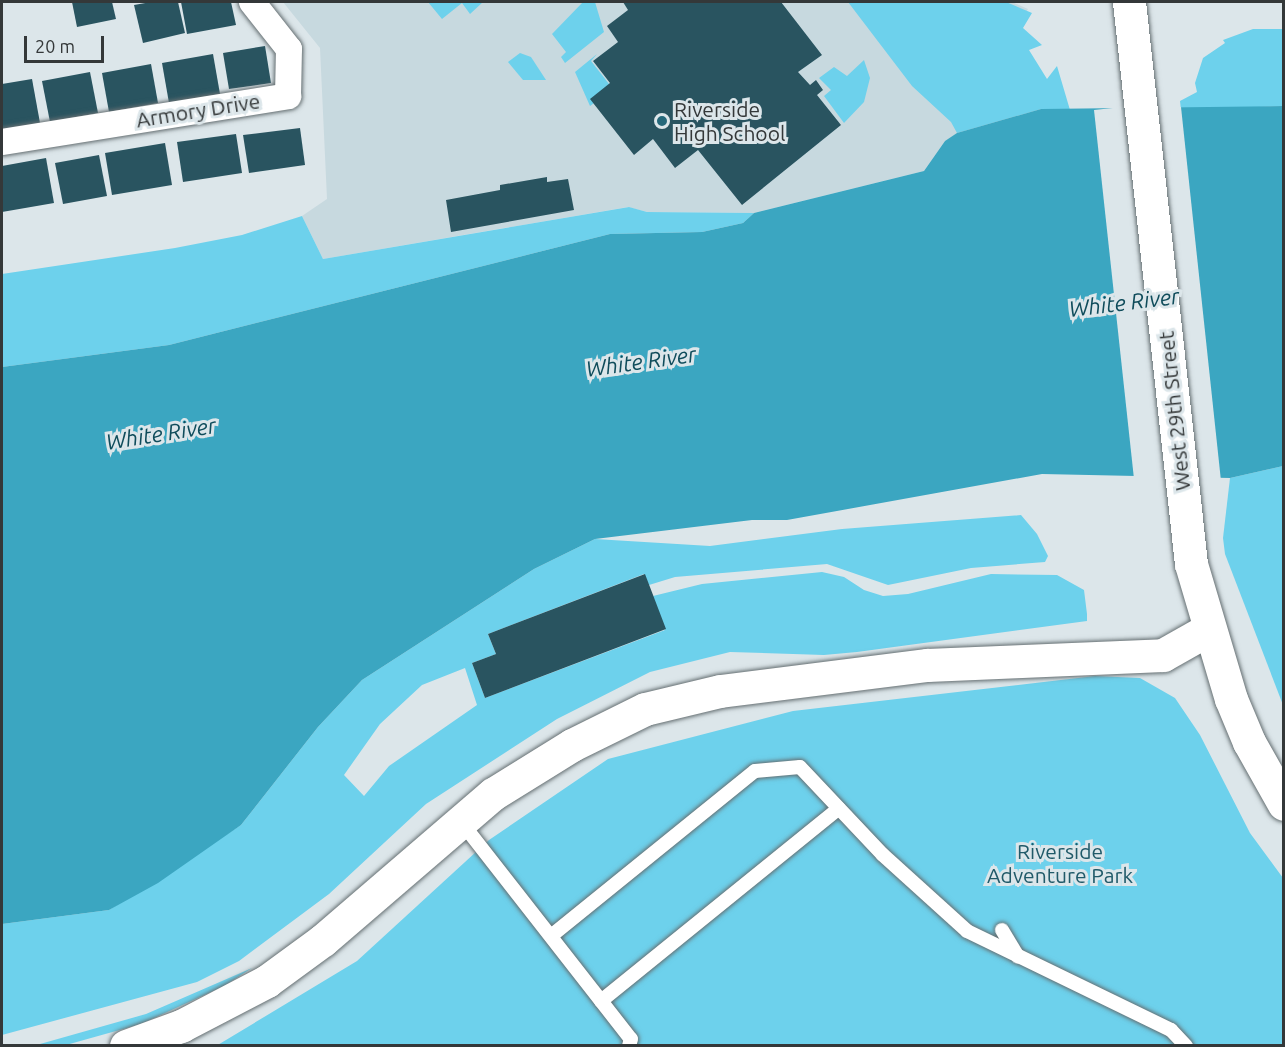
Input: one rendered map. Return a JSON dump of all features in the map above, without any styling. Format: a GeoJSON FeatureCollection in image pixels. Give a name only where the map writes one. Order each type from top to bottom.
{"type":"FeatureCollection","features":[{"type":"Feature","properties":{"kind":"street","name":"Armory Drive"},"geometry":{"type":"LineString","coordinates":[[2,142],[288,96],[289,49],[252,2]]}},
{"type":"Feature","properties":{"kind":"street","name":"West 29th Street"},"geometry":{"type":"LineString","coordinates":[[1129,2],[1140,75],[1191,564],[1209,628],[1249,742],[1284,804]]}},
{"type":"Feature","properties":{"kind":"street"},"geometry":{"type":"LineString","coordinates":[[126,1046],[181,1026],[267,981],[323,940],[462,823],[493,794],[562,750],[632,715],[681,699],[927,665],[1163,655],[1209,628]]}},
{"type":"Feature","properties":{"kind":"lane"},"geometry":{"type":"LineString","coordinates":[[551,936],[755,771],[800,767],[967,932],[1171,1030],[1186,1046]]}},
{"type":"Feature","properties":{"kind":"lane"},"geometry":{"type":"LineString","coordinates":[[601,1001],[839,808]]}},
{"type":"Feature","properties":{"kind":"lane"},"geometry":{"type":"LineString","coordinates":[[462,823],[631,1039],[628,1046]]}},
{"type":"Feature","properties":{"kind":"lane"},"geometry":{"type":"LineString","coordinates":[[1002,930],[1018,957]]}},
{"type":"Feature","properties":{"kind":"shaded area","name":"Riverside High School"},"geometry":{"type":"Polygon","coordinates":[[[283,2],[1012,2],[1028,9],[1009,40],[1041,109],[945,141],[924,171],[754,213],[647,212],[628,207],[323,259],[302,216],[327,199],[320,48],[283,2]]]}},
{"type":"Feature","properties":{"kind":"green space"},"geometry":{"type":"Polygon","coordinates":[[[428,2],[483,2],[470,14],[462,3],[442,19],[428,2]]]}},
{"type":"Feature","properties":{"kind":"green space"},"geometry":{"type":"Polygon","coordinates":[[[583,2],[595,2],[604,32],[565,63],[561,57],[566,52],[552,34],[583,2]]]}},
{"type":"Feature","properties":{"kind":"green space"},"geometry":{"type":"Polygon","coordinates":[[[848,2],[1006,2],[1032,13],[1023,28],[1042,45],[1029,50],[1047,79],[1057,66],[1070,110],[1041,109],[957,133],[951,122],[912,86],[848,2]]]}},
{"type":"Feature","properties":{"kind":"green space"},"geometry":{"type":"Polygon","coordinates":[[[1253,29],[1283,29],[1283,106],[1181,110],[1180,101],[1197,92],[1195,83],[1203,58],[1225,43],[1223,40],[1253,29]]]}},
{"type":"Feature","properties":{"kind":"green space"},"geometry":{"type":"Polygon","coordinates":[[[520,53],[531,57],[546,80],[523,80],[508,62],[520,53]]]}},
{"type":"Feature","properties":{"kind":"green space"},"geometry":{"type":"Polygon","coordinates":[[[597,54],[591,61],[613,89],[590,106],[575,72],[597,54]]]}},
{"type":"Feature","properties":{"kind":"green space"},"geometry":{"type":"Polygon","coordinates":[[[864,60],[870,78],[864,102],[844,123],[824,96],[831,90],[819,78],[834,67],[847,76],[864,60]]]}},
{"type":"Feature","properties":{"kind":"green space"},"geometry":{"type":"Polygon","coordinates":[[[629,207],[647,212],[754,213],[743,223],[702,232],[610,234],[169,345],[2,367],[2,274],[175,248],[242,235],[302,216],[323,259],[629,207]]]}},
{"type":"Feature","properties":{"kind":"green space"},"geometry":{"type":"Polygon","coordinates":[[[1283,466],[1283,705],[1225,554],[1223,538],[1230,478],[1283,466]]]}},
{"type":"Feature","properties":{"kind":"green space"},"geometry":{"type":"Polygon","coordinates":[[[1021,515],[1037,534],[1048,556],[1045,562],[971,568],[888,585],[827,564],[675,577],[649,585],[644,574],[488,634],[496,654],[472,663],[485,698],[665,630],[653,596],[702,584],[822,572],[844,577],[864,590],[883,596],[908,594],[991,574],[1057,575],[1084,590],[1087,621],[824,655],[730,652],[650,672],[557,719],[426,804],[329,894],[239,961],[197,982],[2,1035],[2,924],[109,910],[241,825],[318,727],[362,680],[534,569],[595,539],[710,546],[842,529],[1021,515]],[[465,668],[422,685],[380,724],[344,775],[364,796],[389,766],[477,705],[465,668]]]}},
{"type":"Feature","properties":{"kind":"green space","name":"Riverside Adventure Park"},"geometry":{"type":"Polygon","coordinates":[[[1095,676],[1140,678],[1175,698],[1200,735],[1250,833],[1283,878],[1283,1045],[216,1046],[357,961],[489,840],[608,759],[793,711],[1095,676]]]}},
{"type":"Feature","properties":{"kind":"green space"},"geometry":{"type":"Polygon","coordinates":[[[252,968],[224,986],[141,1024],[66,1045],[33,1046],[146,1014],[252,968]]]}},
{"type":"Feature","properties":{"kind":"water","name":"White River"},"geometry":{"type":"Polygon","coordinates":[[[1283,106],[1283,466],[1230,478],[1042,474],[787,520],[752,520],[595,539],[534,569],[362,680],[318,727],[241,825],[158,883],[109,910],[2,924],[2,367],[169,345],[610,234],[702,232],[743,223],[754,213],[924,171],[945,141],[957,133],[1041,109],[1283,106]]]}},
{"type":"Feature","properties":{"kind":"pier"},"geometry":{"type":"Polygon","coordinates":[[[1122,107],[1181,107],[1221,481],[1134,479],[1094,110],[1122,107]]]}},
{"type":"Feature","properties":{"kind":"building"},"geometry":{"type":"Polygon","coordinates":[[[72,2],[112,2],[116,19],[77,27],[72,2]]]}},
{"type":"Feature","properties":{"kind":"building"},"geometry":{"type":"Polygon","coordinates":[[[151,2],[178,2],[185,33],[143,43],[134,5],[151,2]]]}},
{"type":"Feature","properties":{"kind":"building"},"geometry":{"type":"Polygon","coordinates":[[[181,2],[231,2],[236,25],[187,34],[181,2]]]}},
{"type":"Feature","properties":{"kind":"building"},"geometry":{"type":"Polygon","coordinates":[[[623,2],[781,2],[822,55],[798,72],[810,85],[816,80],[823,90],[817,95],[841,125],[742,205],[698,150],[675,168],[653,139],[634,155],[590,99],[610,83],[593,61],[618,42],[607,26],[628,10],[623,2]]]}},
{"type":"Feature","properties":{"kind":"building"},"geometry":{"type":"Polygon","coordinates":[[[265,46],[271,83],[229,89],[223,53],[265,46]]]}},
{"type":"Feature","properties":{"kind":"building"},"geometry":{"type":"Polygon","coordinates":[[[213,54],[220,94],[169,103],[162,63],[213,54]]]}},
{"type":"Feature","properties":{"kind":"building"},"geometry":{"type":"Polygon","coordinates":[[[151,64],[158,103],[109,112],[102,73],[151,64]]]}},
{"type":"Feature","properties":{"kind":"building"},"geometry":{"type":"Polygon","coordinates":[[[90,72],[98,113],[50,122],[42,81],[90,72]]]}},
{"type":"Feature","properties":{"kind":"building"},"geometry":{"type":"Polygon","coordinates":[[[32,79],[40,123],[2,130],[2,84],[32,79]]]}},
{"type":"Feature","properties":{"kind":"building"},"geometry":{"type":"Polygon","coordinates":[[[300,128],[305,165],[249,173],[243,135],[300,128]]]}},
{"type":"Feature","properties":{"kind":"building"},"geometry":{"type":"Polygon","coordinates":[[[236,134],[242,173],[183,182],[177,142],[236,134]]]}},
{"type":"Feature","properties":{"kind":"building"},"geometry":{"type":"Polygon","coordinates":[[[165,143],[172,185],[112,195],[105,153],[165,143]]]}},
{"type":"Feature","properties":{"kind":"building"},"geometry":{"type":"Polygon","coordinates":[[[99,155],[107,196],[63,204],[55,163],[99,155]]]}},
{"type":"Feature","properties":{"kind":"building"},"geometry":{"type":"Polygon","coordinates":[[[46,158],[54,203],[2,212],[2,166],[46,158]]]}},
{"type":"Feature","properties":{"kind":"building"},"geometry":{"type":"Polygon","coordinates":[[[547,177],[547,182],[568,179],[574,210],[451,232],[446,200],[500,190],[500,185],[547,177]]]}},
{"type":"Feature","properties":{"kind":"building"},"geometry":{"type":"Polygon","coordinates":[[[645,574],[666,629],[485,698],[472,663],[496,654],[488,634],[645,574]]]}},
{"type":"Feature","properties":{"kind":"place","name":"Riverside High School"},"geometry":{"type":"Point","coordinates":[662,121]}}]}
